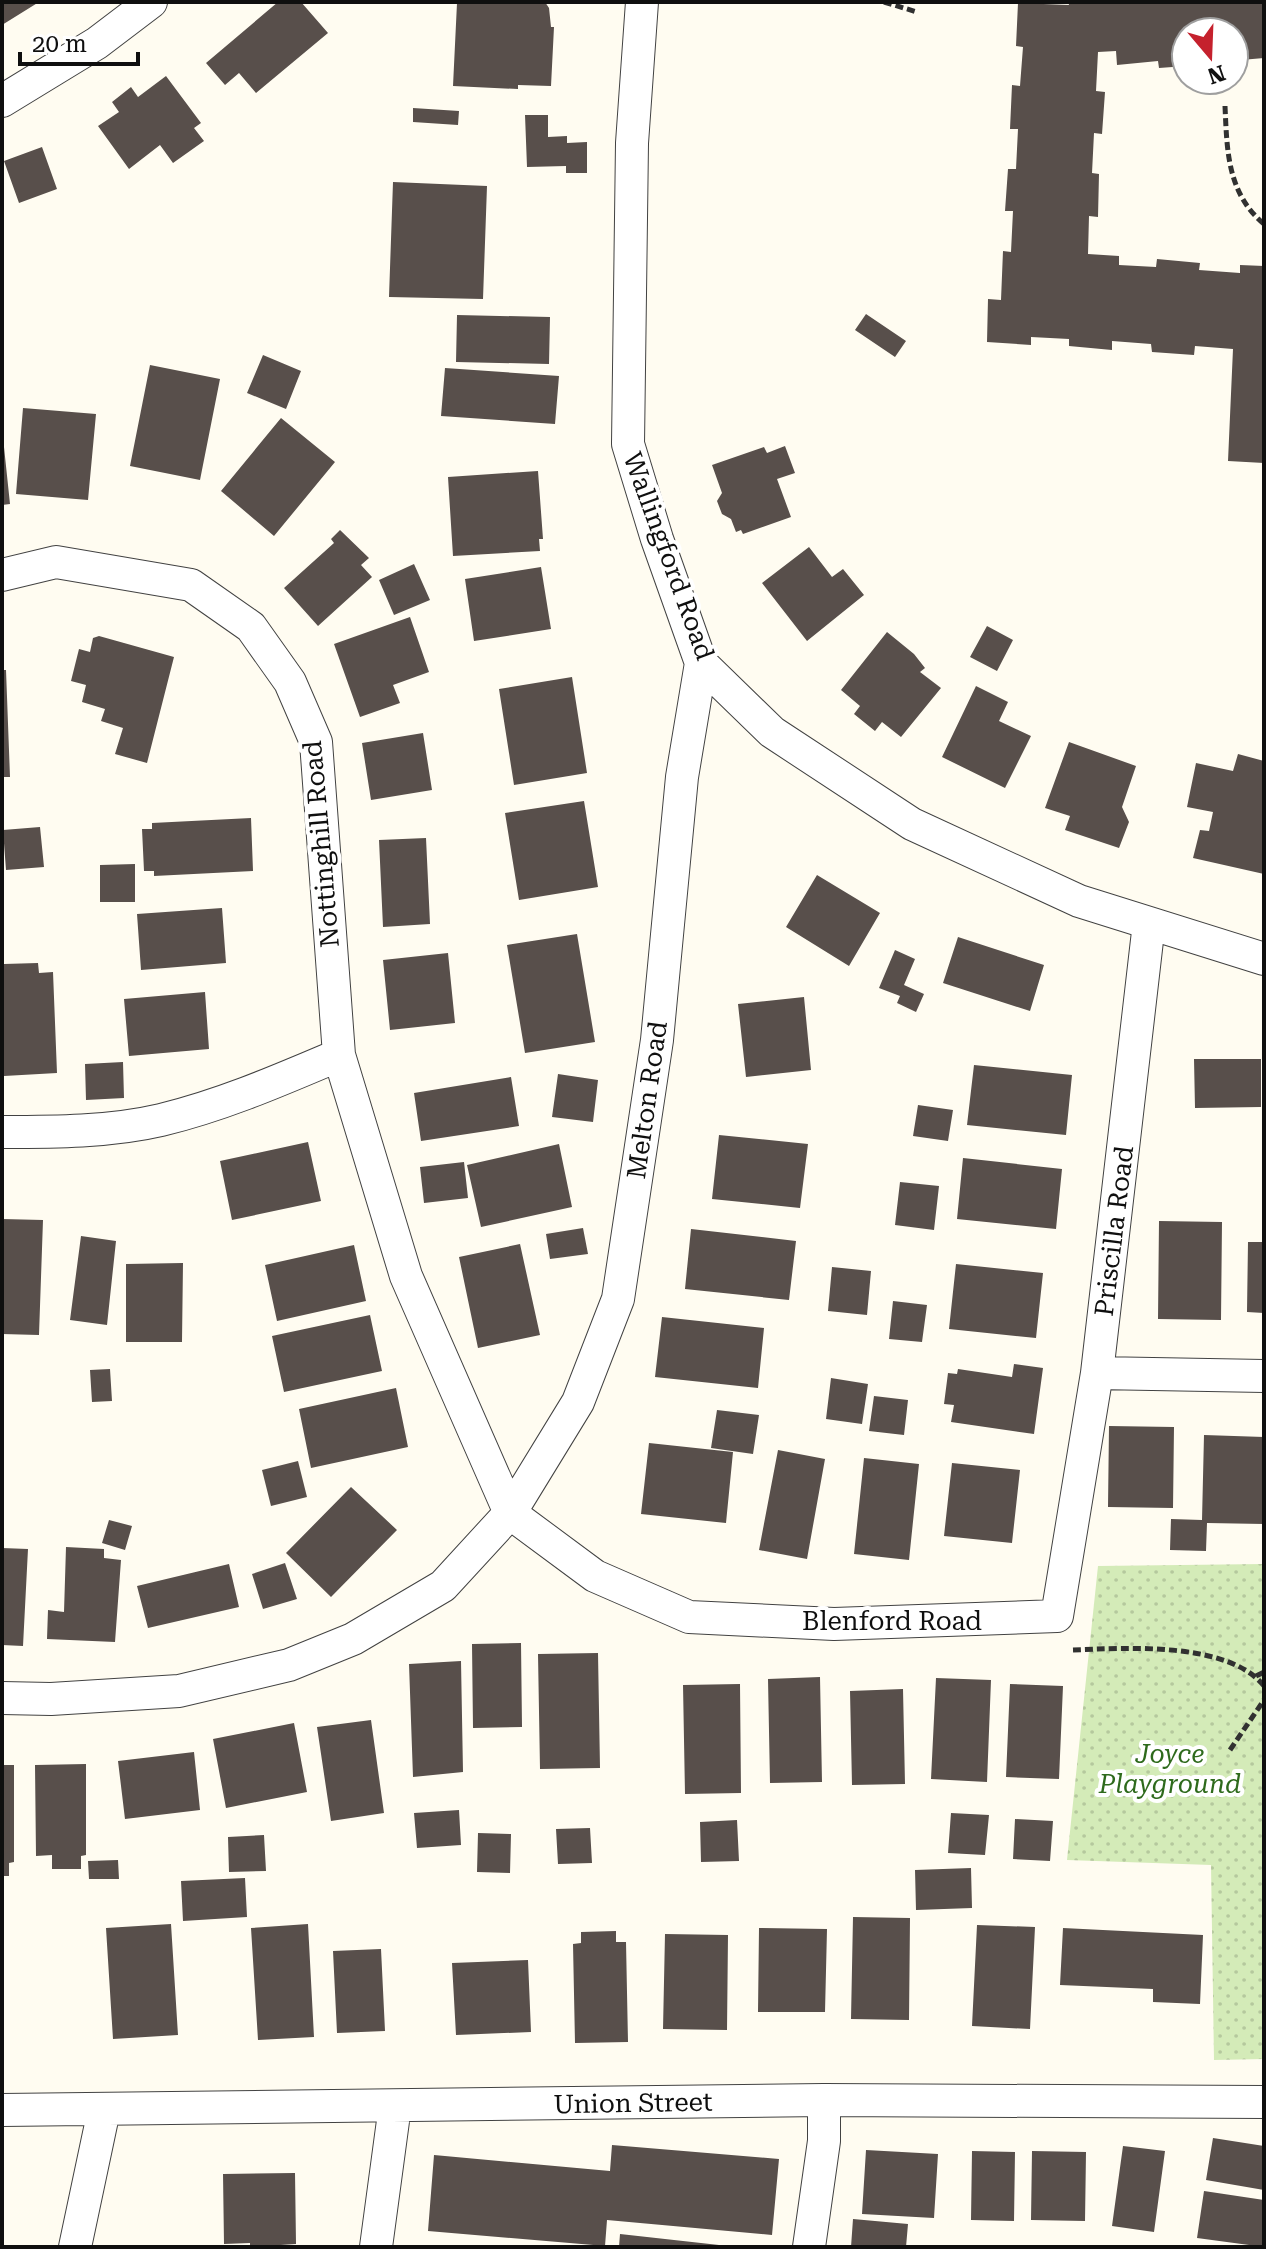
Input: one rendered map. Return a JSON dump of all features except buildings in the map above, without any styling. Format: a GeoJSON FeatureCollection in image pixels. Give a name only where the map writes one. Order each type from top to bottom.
{"type":"FeatureCollection","features":[{"type":"Feature","properties":{"kind":"street"},"geometry":{"type":"LineString","coordinates":[[2,101],[97,43],[151,2]]}},
{"type":"Feature","properties":{"kind":"street","name":"Wallingford Road"},"geometry":{"type":"LineString","coordinates":[[642,2],[632,143],[628,444],[657,539],[701,663],[772,732],[912,824],[1079,901],[1264,959]]}},
{"type":"Feature","properties":{"kind":"street","name":"Nottinghill Road"},"geometry":{"type":"LineString","coordinates":[[2,575],[56,562],[191,585],[251,627],[283,671],[316,742],[339,1055],[406,1276],[510,1513]]}},
{"type":"Feature","properties":{"kind":"street","name":"Melton Road"},"geometry":{"type":"LineString","coordinates":[[2,1698],[51,1699],[179,1691],[289,1665],[353,1639],[443,1586],[510,1513],[578,1402],[618,1299],[657,1040],[682,777],[701,663]]}},
{"type":"Feature","properties":{"kind":"street","name":"Priscilla Road"},"geometry":{"type":"LineString","coordinates":[[1097,1373],[1149,923]]}},
{"type":"Feature","properties":{"kind":"street"},"geometry":{"type":"LineString","coordinates":[[2,1132],[58,1132],[158,1121],[249,1094],[339,1055]]}},
{"type":"Feature","properties":{"kind":"street"},"geometry":{"type":"LineString","coordinates":[[1097,1373],[1264,1376]]}},
{"type":"Feature","properties":{"kind":"street","name":"Blenford Road"},"geometry":{"type":"LineString","coordinates":[[510,1513],[595,1576],[689,1617],[834,1624],[1057,1616],[1097,1373]]}},
{"type":"Feature","properties":{"kind":"street"},"geometry":{"type":"LineString","coordinates":[[809,2247],[824,2141],[824,2100]]}},
{"type":"Feature","properties":{"kind":"street","name":"Union Street"},"geometry":{"type":"LineString","coordinates":[[2,2110],[824,2100],[1264,2102]]}},
{"type":"Feature","properties":{"kind":"street"},"geometry":{"type":"LineString","coordinates":[[376,2247],[395,2106]]}},
{"type":"Feature","properties":{"kind":"street"},"geometry":{"type":"LineString","coordinates":[[75,2247],[104,2110]]}},
{"type":"Feature","properties":{"kind":"path"},"geometry":{"type":"LineString","coordinates":[[884,2],[917,12]]}},
{"type":"Feature","properties":{"kind":"path"},"geometry":{"type":"LineString","coordinates":[[1225,106],[1228,156],[1234,183],[1243,201],[1264,224]]}},
{"type":"Feature","properties":{"kind":"path"},"geometry":{"type":"LineString","coordinates":[[1060,1651],[1154,1647],[1204,1654],[1256,1676],[1264,1686]]}},
{"type":"Feature","properties":{"kind":"path"},"geometry":{"type":"LineString","coordinates":[[1256,1676],[1264,1672]]}},
{"type":"Feature","properties":{"kind":"path"},"geometry":{"type":"LineString","coordinates":[[1230,1750],[1264,1700]]}},
{"type":"Feature","properties":{"kind":"green space","name":"Joyce Playground"},"geometry":{"type":"Polygon","coordinates":[[[1264,1564],[1264,2059],[1214,2060],[1211,1865],[1067,1860],[1098,1566],[1264,1564]]]}}]}
